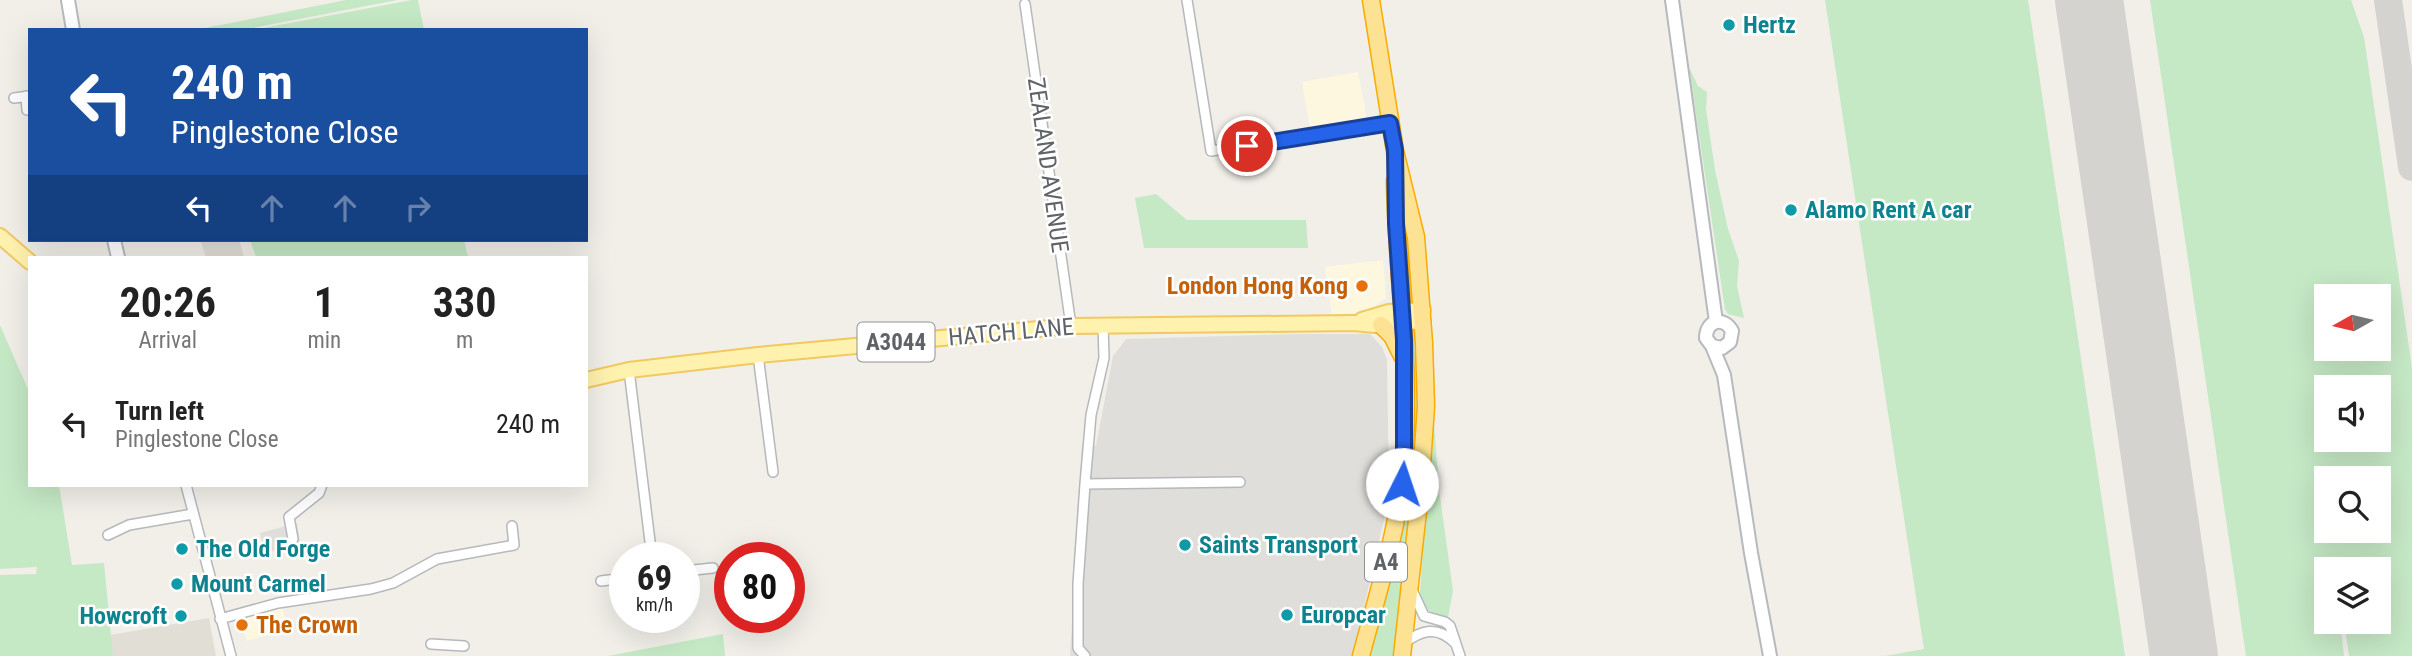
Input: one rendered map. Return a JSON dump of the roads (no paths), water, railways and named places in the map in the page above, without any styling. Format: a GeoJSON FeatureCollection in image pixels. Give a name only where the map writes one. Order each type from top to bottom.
{"type":"FeatureCollection","features":[{"type":"Feature","properties":{"kind":"highway","name":"A4"},"geometry":{"type":"LineString","coordinates":[[1371,0],[1395,150],[1416,237],[1423,316],[1426,406],[1420,493],[1402,651]]}},
{"type":"Feature","properties":{"kind":"highway","name":"A4"},"geometry":{"type":"LineString","coordinates":[[1361,656],[1391,541],[1402,484],[1404,362],[1395,150]]}},
{"type":"Feature","properties":{"kind":"highway"},"geometry":{"type":"LineString","coordinates":[[1381,325],[1396,342],[1404,362]]}},
{"type":"Feature","properties":{"kind":"main road"},"geometry":{"type":"LineString","coordinates":[[0,236],[28,260]]}},
{"type":"Feature","properties":{"kind":"main road","name":"HATCH LANE"},"geometry":{"type":"LineString","coordinates":[[1353,323],[1389,312],[1403,316],[1423,316]]}},
{"type":"Feature","properties":{"kind":"main road","name":"HATCH LANE"},"geometry":{"type":"LineString","coordinates":[[588,380],[629,370],[758,355],[1071,326],[1381,325],[1403,316]]}},
{"type":"Feature","properties":{"kind":"street"},"geometry":{"type":"LineString","coordinates":[[68,0],[73,28]]}},
{"type":"Feature","properties":{"kind":"street"},"geometry":{"type":"LineString","coordinates":[[1187,0],[1211,151],[1390,123]]}},
{"type":"Feature","properties":{"kind":"street"},"geometry":{"type":"LineString","coordinates":[[1672,0],[1716,322]]}},
{"type":"Feature","properties":{"kind":"street","name":"ZEALAND AVENUE"},"geometry":{"type":"LineString","coordinates":[[1025,4],[1071,326]]}},
{"type":"Feature","properties":{"kind":"street"},"geometry":{"type":"LineString","coordinates":[[14,98],[28,96],[27,110]]}},
{"type":"Feature","properties":{"kind":"street"},"geometry":{"type":"LineString","coordinates":[[1724,375],[1727,345],[1732,337],[1730,327],[1721,321],[1707,328],[1706,333],[1708,343],[1712,346],[1724,375],[1751,553],[1770,656]]}},
{"type":"Feature","properties":{"kind":"street"},"geometry":{"type":"LineString","coordinates":[[1085,656],[1078,648],[1078,584],[1091,415],[1104,358],[1103,324]]}},
{"type":"Feature","properties":{"kind":"street"},"geometry":{"type":"LineString","coordinates":[[1712,346],[1717,348],[1727,345]]}},
{"type":"Feature","properties":{"kind":"street"},"geometry":{"type":"LineString","coordinates":[[758,355],[773,472]]}},
{"type":"Feature","properties":{"kind":"street"},"geometry":{"type":"LineString","coordinates":[[629,370],[650,542]]}},
{"type":"Feature","properties":{"kind":"street"},"geometry":{"type":"LineString","coordinates":[[1085,484],[1240,482]]}},
{"type":"Feature","properties":{"kind":"street"},"geometry":{"type":"LineString","coordinates":[[186,487],[231,656]]}},
{"type":"Feature","properties":{"kind":"street"},"geometry":{"type":"LineString","coordinates":[[293,539],[289,517],[319,493],[321,487]]}},
{"type":"Feature","properties":{"kind":"street"},"geometry":{"type":"LineString","coordinates":[[108,535],[129,525],[193,514]]}},
{"type":"Feature","properties":{"kind":"street"},"geometry":{"type":"LineString","coordinates":[[220,619],[278,603],[371,589],[393,583],[437,559],[514,545],[512,526]]}},
{"type":"Feature","properties":{"kind":"street"},"geometry":{"type":"LineString","coordinates":[[700,569],[713,568]]}},
{"type":"Feature","properties":{"kind":"street"},"geometry":{"type":"LineString","coordinates":[[601,581],[609,580]]}},
{"type":"Feature","properties":{"kind":"street"},"geometry":{"type":"LineString","coordinates":[[1409,582],[1421,613],[1447,623],[1460,656]]}},
{"type":"Feature","properties":{"kind":"street"},"geometry":{"type":"LineString","coordinates":[[1402,651],[1418,633],[1429,630],[1442,633],[1456,644]]}},
{"type":"Feature","properties":{"kind":"street"},"geometry":{"type":"LineString","coordinates":[[431,644],[464,646]]}},
{"type":"Feature","properties":{"kind":"street"},"geometry":{"type":"LineString","coordinates":[[442,656],[443,645]]}},
{"type":"Feature","properties":{"kind":"place","name":"Hertz"},"geometry":{"type":"Point","coordinates":[1729,25]}},
{"type":"Feature","properties":{"kind":"place","name":"Alamo Rent A car"},"geometry":{"type":"Point","coordinates":[1791,210]}},
{"type":"Feature","properties":{"kind":"place","name":"London Hong Kong"},"geometry":{"type":"Point","coordinates":[1362,286]}},
{"type":"Feature","properties":{"kind":"place","name":"Saints Transport"},"geometry":{"type":"Point","coordinates":[1185,545]}},
{"type":"Feature","properties":{"kind":"place","name":"The Old Forge"},"geometry":{"type":"Point","coordinates":[182,549]}},
{"type":"Feature","properties":{"kind":"place","name":"Mount Carmel"},"geometry":{"type":"Point","coordinates":[177,584]}},
{"type":"Feature","properties":{"kind":"place","name":"Europcar"},"geometry":{"type":"Point","coordinates":[1287,615]}},
{"type":"Feature","properties":{"kind":"place","name":"Howcroft"},"geometry":{"type":"Point","coordinates":[181,616]}},
{"type":"Feature","properties":{"kind":"place","name":"The Crown"},"geometry":{"type":"Point","coordinates":[242,625]}}]}
